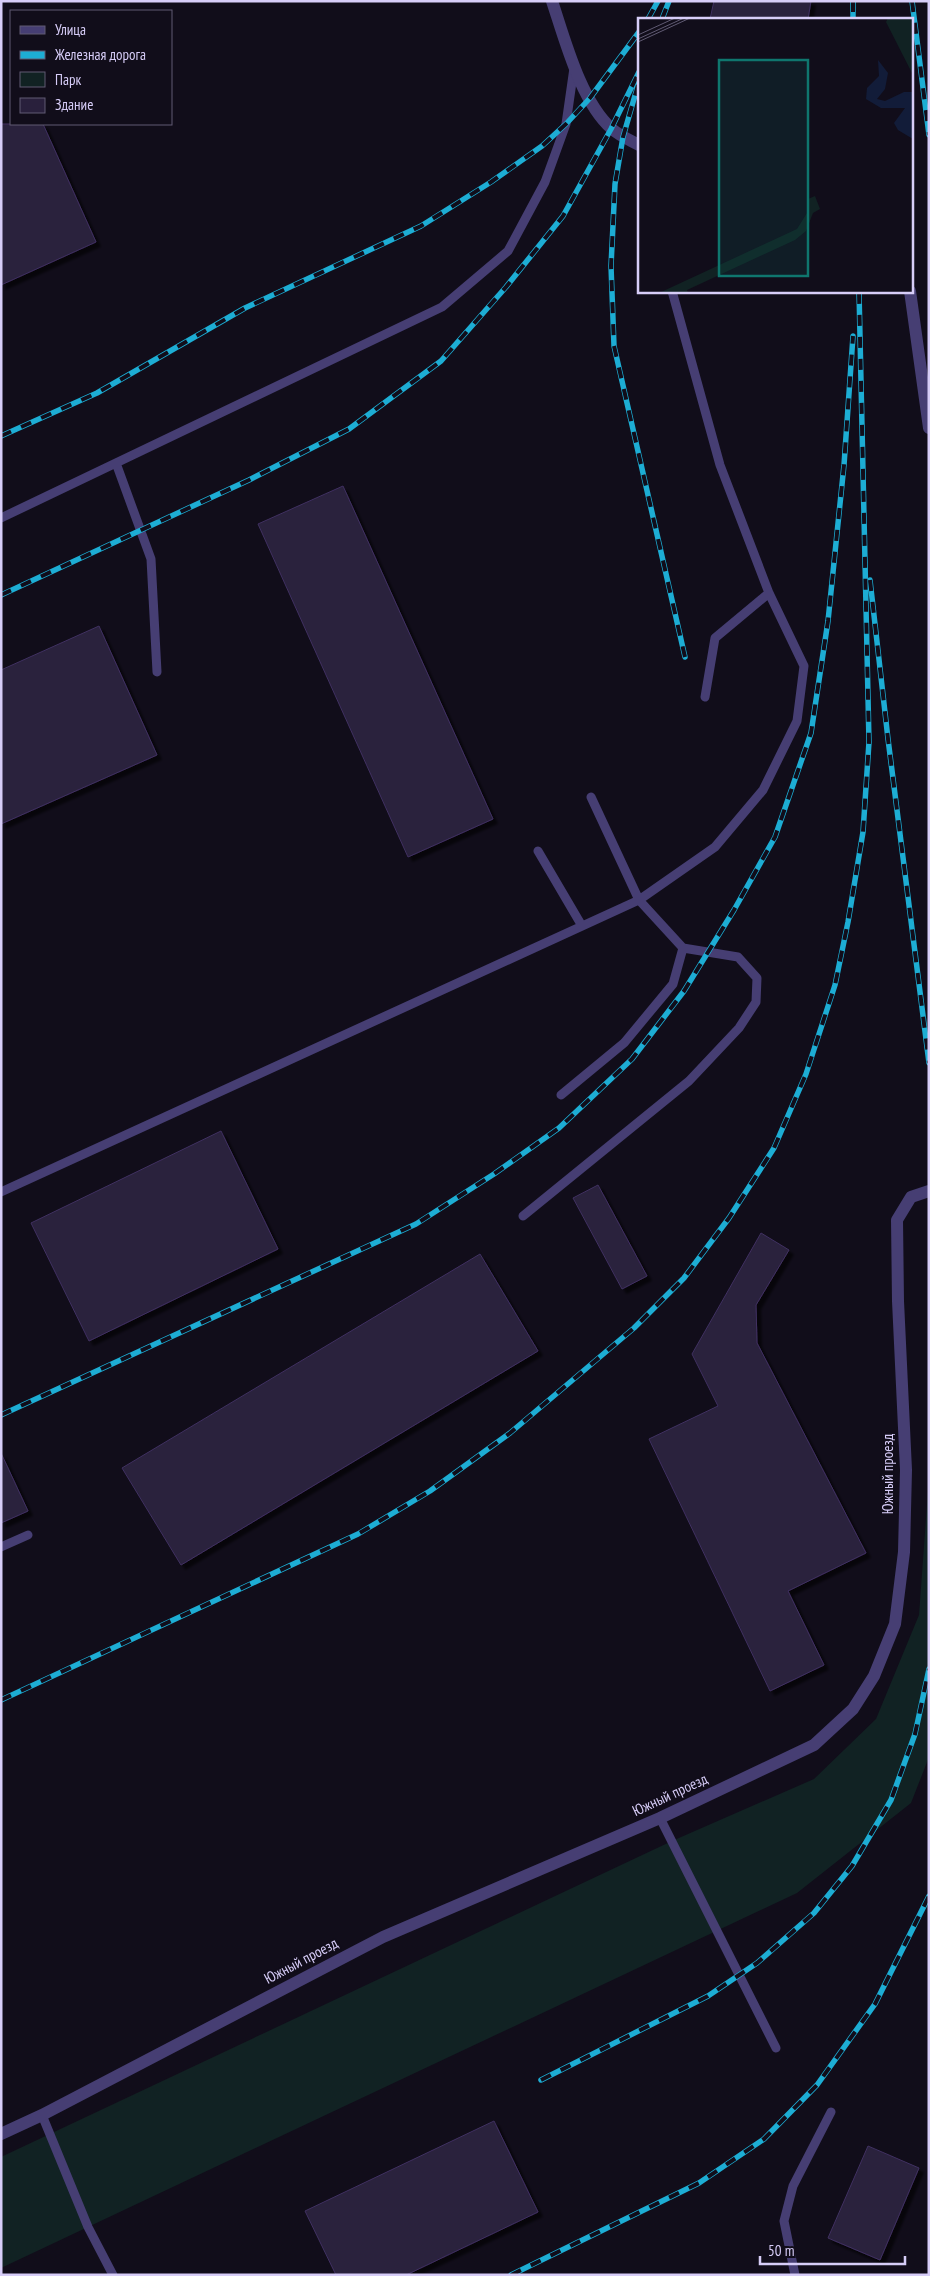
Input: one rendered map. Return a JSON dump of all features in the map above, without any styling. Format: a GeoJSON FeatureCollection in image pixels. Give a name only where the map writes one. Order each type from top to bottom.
{"type":"FeatureCollection","features":[{"type":"Feature","properties":{"kind":"street"},"geometry":{"type":"LineString","coordinates":[[552,1],[574,68],[599,114],[612,129],[638,144]]}},
{"type":"Feature","properties":{"kind":"street"},"geometry":{"type":"LineString","coordinates":[[910,292],[929,428]]}},
{"type":"Feature","properties":{"kind":"street","name":"Южный проезд"},"geometry":{"type":"LineString","coordinates":[[1,2134],[42,2115],[383,1937],[660,1818],[814,1745],[854,1709],[874,1676],[895,1624],[904,1552],[906,1470],[898,1301],[897,1220],[911,1197],[929,1190]]}},
{"type":"Feature","properties":{"kind":"lane"},"geometry":{"type":"LineString","coordinates":[[1,518],[442,308],[508,251],[545,182],[566,124],[574,68]]}},
{"type":"Feature","properties":{"kind":"lane"},"geometry":{"type":"LineString","coordinates":[[1,1192],[639,900],[715,847],[763,790],[796,721],[804,666],[768,593],[720,465],[672,292]]}},
{"type":"Feature","properties":{"kind":"lane"},"geometry":{"type":"LineString","coordinates":[[116,463],[151,559],[157,672]]}},
{"type":"Feature","properties":{"kind":"lane"},"geometry":{"type":"LineString","coordinates":[[705,698],[715,638],[768,593]]}},
{"type":"Feature","properties":{"kind":"lane"},"geometry":{"type":"LineString","coordinates":[[523,1216],[689,1081],[739,1028],[756,1002],[757,978],[738,957],[683,948],[639,900],[591,797]]}},
{"type":"Feature","properties":{"kind":"lane"},"geometry":{"type":"LineString","coordinates":[[538,851],[582,926]]}},
{"type":"Feature","properties":{"kind":"lane"},"geometry":{"type":"LineString","coordinates":[[561,1095],[624,1043],[673,984],[683,948]]}},
{"type":"Feature","properties":{"kind":"lane"},"geometry":{"type":"LineString","coordinates":[[1,1547],[28,1535]]}},
{"type":"Feature","properties":{"kind":"lane"},"geometry":{"type":"LineString","coordinates":[[660,1818],[776,2048]]}},
{"type":"Feature","properties":{"kind":"lane"},"geometry":{"type":"LineString","coordinates":[[795,2275],[784,2221],[793,2186],[832,2112]]}},
{"type":"Feature","properties":{"kind":"lane"},"geometry":{"type":"LineString","coordinates":[[42,2115],[88,2227],[113,2275]]}},
{"type":"Feature","properties":{"kind":"green space"},"geometry":{"type":"Polygon","coordinates":[[[929,1477],[929,1757],[911,1803],[797,1893],[1,2268],[1,2157],[672,1841],[814,1779],[876,1719],[919,1615],[929,1477]]]}},
{"type":"Feature","properties":{"kind":"building"},"geometry":{"type":"Polygon","coordinates":[[[714,1],[811,1],[808,18],[710,18],[714,1]]]}},
{"type":"Feature","properties":{"kind":"building"},"geometry":{"type":"Polygon","coordinates":[[[1,124],[43,125],[96,242],[1,285],[1,124]]]}},
{"type":"Feature","properties":{"kind":"building"},"geometry":{"type":"Polygon","coordinates":[[[343,486],[493,819],[408,857],[258,524],[343,486]]]}},
{"type":"Feature","properties":{"kind":"building"},"geometry":{"type":"Polygon","coordinates":[[[99,626],[157,755],[1,824],[1,670],[99,626]]]}},
{"type":"Feature","properties":{"kind":"building"},"geometry":{"type":"Polygon","coordinates":[[[221,1131],[278,1249],[89,1341],[31,1223],[221,1131]]]}},
{"type":"Feature","properties":{"kind":"building"},"geometry":{"type":"Polygon","coordinates":[[[598,1185],[647,1276],[622,1289],[573,1198],[598,1185]]]}},
{"type":"Feature","properties":{"kind":"building"},"geometry":{"type":"Polygon","coordinates":[[[761,1233],[789,1250],[756,1305],[757,1343],[866,1553],[788,1591],[824,1665],[770,1691],[649,1439],[718,1406],[692,1354],[761,1233]]]}},
{"type":"Feature","properties":{"kind":"building"},"geometry":{"type":"Polygon","coordinates":[[[480,1254],[538,1351],[181,1565],[122,1468],[480,1254]]]}},
{"type":"Feature","properties":{"kind":"building"},"geometry":{"type":"Polygon","coordinates":[[[1,1453],[28,1511],[1,1523],[1,1453]]]}},
{"type":"Feature","properties":{"kind":"building"},"geometry":{"type":"Polygon","coordinates":[[[494,2121],[538,2212],[406,2275],[336,2275],[305,2211],[494,2121]]]}},
{"type":"Feature","properties":{"kind":"building"},"geometry":{"type":"Polygon","coordinates":[[[868,2146],[919,2168],[880,2260],[828,2238],[868,2146]]]}},
{"type":"Feature","properties":{"kind":"railway"},"geometry":{"type":"LineString","coordinates":[[649,18],[658,1]]}},
{"type":"Feature","properties":{"kind":"railway"},"geometry":{"type":"LineString","coordinates":[[662,18],[669,1]]}},
{"type":"Feature","properties":{"kind":"railway"},"geometry":{"type":"LineString","coordinates":[[853,1],[853,18]]}},
{"type":"Feature","properties":{"kind":"railway"},"geometry":{"type":"LineString","coordinates":[[912,1],[929,135]]}},
{"type":"Feature","properties":{"kind":"railway"},"geometry":{"type":"LineString","coordinates":[[1,436],[97,393],[245,308],[421,226],[491,182],[542,146],[566,124],[590,98],[638,33]]}},
{"type":"Feature","properties":{"kind":"railway"},"geometry":{"type":"LineString","coordinates":[[1,595],[249,480],[349,429],[441,361],[506,287],[563,216],[611,129],[638,74]]}},
{"type":"Feature","properties":{"kind":"railway"},"geometry":{"type":"LineString","coordinates":[[638,85],[623,137],[615,184],[611,266],[614,346],[685,657]]}},
{"type":"Feature","properties":{"kind":"railway"},"geometry":{"type":"LineString","coordinates":[[1,1700],[358,1534],[430,1491],[510,1433],[634,1328],[684,1278],[729,1218],[774,1148],[806,1074],[835,985],[863,832],[869,742],[859,292]]}},
{"type":"Feature","properties":{"kind":"railway"},"geometry":{"type":"LineString","coordinates":[[1,1415],[416,1224],[494,1174],[559,1128],[632,1059],[684,991],[734,910],[775,837],[811,733],[828,621],[844,465],[853,336]]}},
{"type":"Feature","properties":{"kind":"railway"},"geometry":{"type":"LineString","coordinates":[[870,580],[929,1063]]}},
{"type":"Feature","properties":{"kind":"railway"},"geometry":{"type":"LineString","coordinates":[[541,2080],[708,1996],[757,1963],[814,1913],[852,1866],[891,1800],[915,1734],[929,1669]]}},
{"type":"Feature","properties":{"kind":"railway"},"geometry":{"type":"LineString","coordinates":[[511,2275],[699,2183],[764,2139],[817,2085],[875,2004],[929,1896]]}}]}
